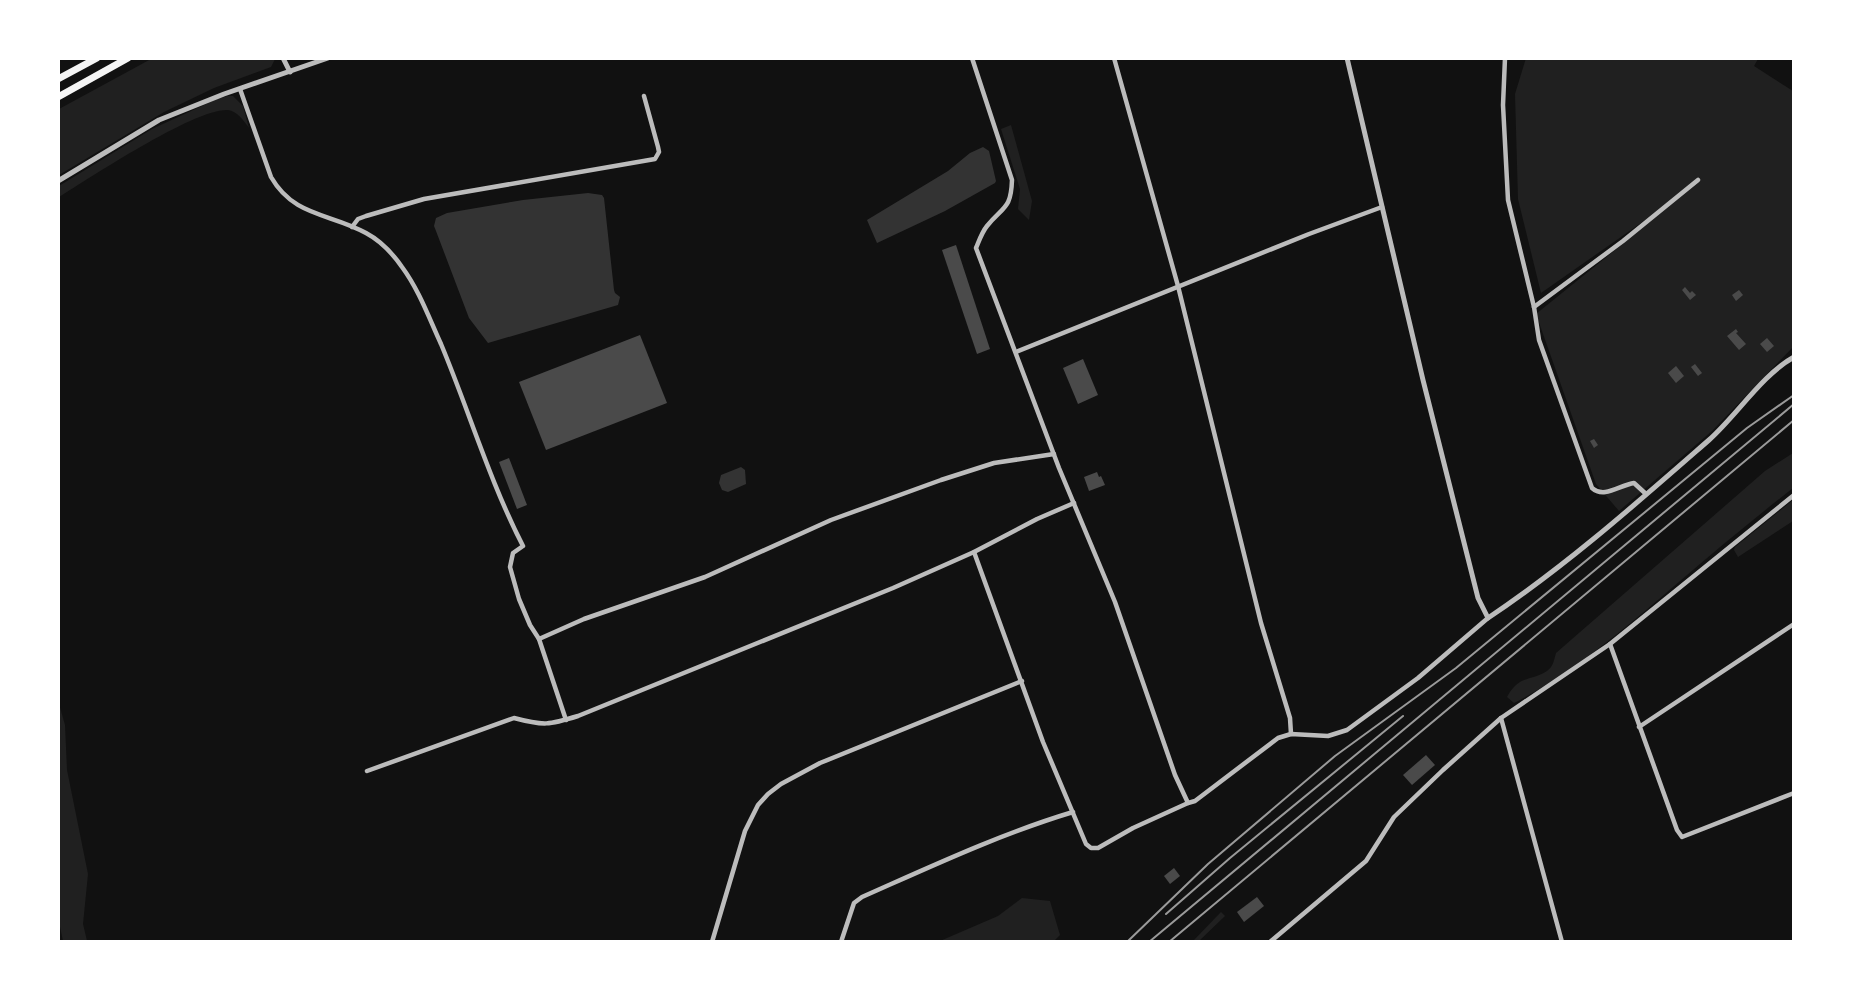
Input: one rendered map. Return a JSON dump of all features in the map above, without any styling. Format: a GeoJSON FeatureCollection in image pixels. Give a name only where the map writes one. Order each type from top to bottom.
{"type":"FeatureCollection","features":[{"type":"Feature","properties":{"kind":"highway"},"geometry":{"type":"LineString","coordinates":[[58,80],[97,58]]}},
{"type":"Feature","properties":{"kind":"highway"},"geometry":{"type":"LineString","coordinates":[[58,97],[128,58]]}},
{"type":"Feature","properties":{"kind":"street"},"geometry":{"type":"LineString","coordinates":[[283,58],[290,72]]}},
{"type":"Feature","properties":{"kind":"street"},"geometry":{"type":"LineString","coordinates":[[58,181],[159,120],[328,58]]}},
{"type":"Feature","properties":{"kind":"street"},"geometry":{"type":"LineString","coordinates":[[972,58],[1012,180],[1011,196],[1006,208],[985,228],[976,248],[1054,454],[1115,602],[1175,775],[1188,803]]}},
{"type":"Feature","properties":{"kind":"street"},"geometry":{"type":"LineString","coordinates":[[1114,58],[1178,286],[1261,623],[1290,718],[1291,734]]}},
{"type":"Feature","properties":{"kind":"street"},"geometry":{"type":"LineString","coordinates":[[1347,58],[1423,380],[1477,592],[1488,618]]}},
{"type":"Feature","properties":{"kind":"street"},"geometry":{"type":"LineString","coordinates":[[1505,58],[1503,105],[1508,200],[1534,307],[1535,325],[1542,351],[1590,485],[1595,491],[1603,494],[1634,483],[1646,494]]}},
{"type":"Feature","properties":{"kind":"street"},"geometry":{"type":"LineString","coordinates":[[240,89],[271,177],[278,190],[297,205],[352,227],[379,241],[402,267],[428,315],[463,396],[510,521],[523,546],[513,553],[510,567],[519,599],[539,639],[566,720]]}},
{"type":"Feature","properties":{"kind":"street"},"geometry":{"type":"LineString","coordinates":[[352,227],[358,219],[424,199],[655,159],[659,152],[644,96]]}},
{"type":"Feature","properties":{"kind":"street"},"geometry":{"type":"LineString","coordinates":[[1534,307],[1623,241],[1698,180]]}},
{"type":"Feature","properties":{"kind":"street"},"geometry":{"type":"LineString","coordinates":[[1016,352],[1382,207]]}},
{"type":"Feature","properties":{"kind":"street"},"geometry":{"type":"LineString","coordinates":[[974,552],[1023,681],[1043,742],[1086,844],[1092,848],[1098,848],[1133,828],[1195,801],[1278,738],[1291,734],[1328,736],[1347,730],[1418,678],[1488,618],[1520,597],[1646,494],[1710,439],[1781,365],[1794,357]]}},
{"type":"Feature","properties":{"kind":"street"},"geometry":{"type":"LineString","coordinates":[[539,639],[584,619],[705,577],[831,520],[941,480],[994,463],[1054,454]]}},
{"type":"Feature","properties":{"kind":"street"},"geometry":{"type":"LineString","coordinates":[[1270,942],[1366,861],[1394,817],[1501,718],[1610,644],[1794,495]]}},
{"type":"Feature","properties":{"kind":"street"},"geometry":{"type":"LineString","coordinates":[[367,771],[514,718],[540,724],[566,720],[882,592],[974,552],[1037,519],[1074,503]]}},
{"type":"Feature","properties":{"kind":"street"},"geometry":{"type":"LineString","coordinates":[[1639,727],[1794,624]]}},
{"type":"Feature","properties":{"kind":"street"},"geometry":{"type":"LineString","coordinates":[[1610,644],[1677,830],[1682,837],[1794,793]]}},
{"type":"Feature","properties":{"kind":"street"},"geometry":{"type":"LineString","coordinates":[[712,942],[745,831],[758,805],[768,794],[781,784],[820,763],[1023,681]]}},
{"type":"Feature","properties":{"kind":"street"},"geometry":{"type":"LineString","coordinates":[[1501,718],[1562,942]]}},
{"type":"Feature","properties":{"kind":"street"},"geometry":{"type":"LineString","coordinates":[[841,942],[854,903],[862,897],[959,853],[1028,826],[1073,812]]}},
{"type":"Feature","properties":{"kind":"shaded area"},"geometry":{"type":"Polygon","coordinates":[[[1526,58],[1758,59],[1754,66],[1793,91],[1793,347],[1712,431],[1619,511],[1596,484],[1536,314],[1698,183],[1541,293],[1518,199],[1515,94],[1526,58]]]}},
{"type":"Feature","properties":{"kind":"shaded area"},"geometry":{"type":"Polygon","coordinates":[[[151,59],[275,59],[271,67],[214,88],[164,112],[59,175],[59,109],[151,59]]]}},
{"type":"Feature","properties":{"kind":"shaded area"},"geometry":{"type":"Polygon","coordinates":[[[228,96],[233,96],[243,106],[249,128],[234,112],[228,110],[213,112],[168,132],[59,197],[59,186],[152,129],[228,96]]]}},
{"type":"Feature","properties":{"kind":"shaded area"},"geometry":{"type":"Polygon","coordinates":[[[1011,125],[1032,201],[1029,220],[1018,209],[1020,189],[1001,129],[1011,125]]]}},
{"type":"Feature","properties":{"kind":"shaded area"},"geometry":{"type":"Polygon","coordinates":[[[983,147],[989,151],[995,183],[945,211],[877,243],[867,220],[948,171],[970,153],[983,147]]]}},
{"type":"Feature","properties":{"kind":"shaded area"},"geometry":{"type":"Polygon","coordinates":[[[588,193],[602,195],[604,198],[614,290],[620,297],[618,305],[488,343],[469,318],[434,226],[436,218],[447,213],[523,200],[588,193]]]}},
{"type":"Feature","properties":{"kind":"shaded area"},"geometry":{"type":"Polygon","coordinates":[[[1793,453],[1793,488],[1621,631],[1580,662],[1537,691],[1514,703],[1507,697],[1516,685],[1549,669],[1556,653],[1765,471],[1793,453]]]}},
{"type":"Feature","properties":{"kind":"shaded area"},"geometry":{"type":"Polygon","coordinates":[[[741,467],[745,470],[746,484],[728,492],[722,490],[719,483],[721,475],[741,467]]]}},
{"type":"Feature","properties":{"kind":"shaded area"},"geometry":{"type":"Polygon","coordinates":[[[1793,500],[1793,521],[1738,557],[1734,550],[1735,547],[1793,500]]]}},
{"type":"Feature","properties":{"kind":"shaded area"},"geometry":{"type":"Polygon","coordinates":[[[59,704],[65,725],[67,770],[88,874],[83,924],[87,941],[63,941],[59,922],[59,704]]]}},
{"type":"Feature","properties":{"kind":"shaded area"},"geometry":{"type":"Polygon","coordinates":[[[1022,898],[1050,901],[1060,935],[1054,941],[940,941],[998,916],[1022,898]]]}},
{"type":"Feature","properties":{"kind":"shaded area"},"geometry":{"type":"Polygon","coordinates":[[[1221,912],[1225,916],[1199,941],[1193,941],[1221,912]]]}},
{"type":"Feature","properties":{"kind":"building"},"geometry":{"type":"Polygon","coordinates":[[[956,245],[990,349],[977,354],[942,250],[956,245]]]}},
{"type":"Feature","properties":{"kind":"building"},"geometry":{"type":"Polygon","coordinates":[[[1685,287],[1690,293],[1692,291],[1696,295],[1690,300],[1682,290],[1685,287]]]}},
{"type":"Feature","properties":{"kind":"building"},"geometry":{"type":"Polygon","coordinates":[[[1739,290],[1743,295],[1736,301],[1732,295],[1739,290]]]}},
{"type":"Feature","properties":{"kind":"building"},"geometry":{"type":"Polygon","coordinates":[[[1736,329],[1738,332],[1736,333],[1746,344],[1739,350],[1727,336],[1736,329]]]}},
{"type":"Feature","properties":{"kind":"building"},"geometry":{"type":"Polygon","coordinates":[[[640,335],[667,403],[546,450],[519,382],[640,335]]]}},
{"type":"Feature","properties":{"kind":"building"},"geometry":{"type":"Polygon","coordinates":[[[1767,338],[1774,346],[1767,352],[1760,344],[1767,338]]]}},
{"type":"Feature","properties":{"kind":"building"},"geometry":{"type":"Polygon","coordinates":[[[1083,359],[1098,395],[1078,404],[1063,368],[1083,359]]]}},
{"type":"Feature","properties":{"kind":"building"},"geometry":{"type":"Polygon","coordinates":[[[1695,364],[1702,373],[1698,376],[1691,367],[1695,364]]]}},
{"type":"Feature","properties":{"kind":"building"},"geometry":{"type":"Polygon","coordinates":[[[1676,366],[1684,376],[1676,383],[1668,373],[1676,366]]]}},
{"type":"Feature","properties":{"kind":"building"},"geometry":{"type":"Polygon","coordinates":[[[1594,439],[1598,445],[1594,448],[1590,441],[1594,439]]]}},
{"type":"Feature","properties":{"kind":"building"},"geometry":{"type":"Polygon","coordinates":[[[509,458],[527,505],[517,509],[499,462],[509,458]]]}},
{"type":"Feature","properties":{"kind":"building"},"geometry":{"type":"Polygon","coordinates":[[[1097,472],[1105,485],[1089,491],[1084,477],[1097,472]]]}},
{"type":"Feature","properties":{"kind":"building"},"geometry":{"type":"Polygon","coordinates":[[[1426,755],[1435,765],[1412,785],[1403,775],[1426,755]]]}},
{"type":"Feature","properties":{"kind":"building"},"geometry":{"type":"Polygon","coordinates":[[[1174,868],[1180,876],[1170,884],[1164,876],[1174,868]]]}},
{"type":"Feature","properties":{"kind":"building"},"geometry":{"type":"Polygon","coordinates":[[[1257,897],[1264,906],[1244,922],[1237,912],[1257,897]]]}},
{"type":"Feature","properties":{"kind":"railway"},"geometry":{"type":"LineString","coordinates":[[1127,942],[1208,864],[1335,756],[1456,668],[1747,428],[1794,395]]}},
{"type":"Feature","properties":{"kind":"railway"},"geometry":{"type":"LineString","coordinates":[[1149,942],[1794,404]]}},
{"type":"Feature","properties":{"kind":"railway"},"geometry":{"type":"LineString","coordinates":[[1169,942],[1794,420]]}},
{"type":"Feature","properties":{"kind":"railway"},"geometry":{"type":"LineString","coordinates":[[1166,914],[1230,858],[1403,716]]}}]}
